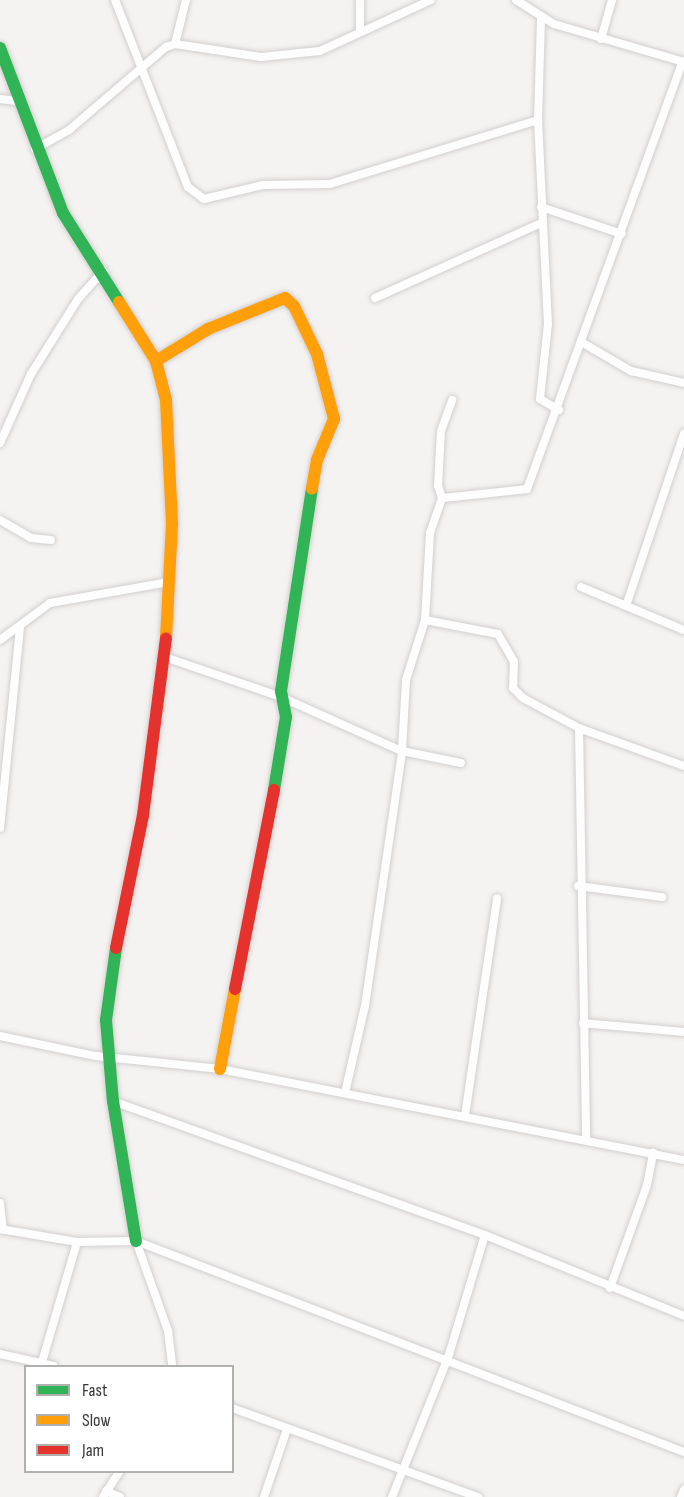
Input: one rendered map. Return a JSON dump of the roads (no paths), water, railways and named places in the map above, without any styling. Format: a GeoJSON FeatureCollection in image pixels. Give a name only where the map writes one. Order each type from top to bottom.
{"type":"FeatureCollection","features":[{"type":"Feature","properties":{"kind":"street"},"geometry":{"type":"LineString","coordinates":[[115,0],[188,187],[204,199],[263,184],[330,184],[538,120]]}},
{"type":"Feature","properties":{"kind":"street"},"geometry":{"type":"LineString","coordinates":[[175,44],[186,0]]}},
{"type":"Feature","properties":{"kind":"street"},"geometry":{"type":"LineString","coordinates":[[360,0],[360,32]]}},
{"type":"Feature","properties":{"kind":"street"},"geometry":{"type":"LineString","coordinates":[[35,149],[69,130],[141,66],[175,44],[261,57],[320,51],[431,0]]}},
{"type":"Feature","properties":{"kind":"street"},"geometry":{"type":"LineString","coordinates":[[442,498],[527,489],[560,410],[683,62],[541,19],[516,0]]}},
{"type":"Feature","properties":{"kind":"street"},"geometry":{"type":"LineString","coordinates":[[601,39],[612,0]]}},
{"type":"Feature","properties":{"kind":"street"},"geometry":{"type":"LineString","coordinates":[[541,19],[538,120],[541,223],[548,324],[540,399],[560,410]]}},
{"type":"Feature","properties":{"kind":"street"},"geometry":{"type":"LineString","coordinates":[[0,48],[35,149],[63,213],[103,270],[156,361],[171,441],[169,582],[165,657],[143,815],[107,990],[108,1056],[113,1101],[136,1240],[168,1331],[172,1365]]}},
{"type":"Feature","properties":{"kind":"street"},"geometry":{"type":"LineString","coordinates":[[0,99],[17,101]]}},
{"type":"Feature","properties":{"kind":"street"},"geometry":{"type":"LineString","coordinates":[[541,207],[622,234]]}},
{"type":"Feature","properties":{"kind":"street"},"geometry":{"type":"LineString","coordinates":[[375,298],[541,223]]}},
{"type":"Feature","properties":{"kind":"street"},"geometry":{"type":"LineString","coordinates":[[0,443],[31,374],[78,299],[103,270]]}},
{"type":"Feature","properties":{"kind":"street"},"geometry":{"type":"LineString","coordinates":[[156,361],[208,329],[281,297],[294,306],[317,354],[333,426],[317,460],[281,697],[286,717],[283,741],[220,1069]]}},
{"type":"Feature","properties":{"kind":"street"},"geometry":{"type":"LineString","coordinates":[[583,343],[631,371],[684,383]]}},
{"type":"Feature","properties":{"kind":"street"},"geometry":{"type":"LineString","coordinates":[[345,1093],[365,1005],[402,751],[406,680],[426,620],[430,533],[442,498],[438,486],[441,431],[452,400]]}},
{"type":"Feature","properties":{"kind":"street"},"geometry":{"type":"LineString","coordinates":[[626,606],[684,434]]}},
{"type":"Feature","properties":{"kind":"street"},"geometry":{"type":"LineString","coordinates":[[0,520],[31,538],[51,540]]}},
{"type":"Feature","properties":{"kind":"street"},"geometry":{"type":"LineString","coordinates":[[0,640],[20,628],[50,603],[169,582]]}},
{"type":"Feature","properties":{"kind":"street"},"geometry":{"type":"LineString","coordinates":[[581,587],[684,630]]}},
{"type":"Feature","properties":{"kind":"street"},"geometry":{"type":"LineString","coordinates":[[426,620],[503,638],[514,662],[512,682],[517,693],[579,728],[684,766]]}},
{"type":"Feature","properties":{"kind":"street"},"geometry":{"type":"LineString","coordinates":[[0,828],[20,628]]}},
{"type":"Feature","properties":{"kind":"street"},"geometry":{"type":"LineString","coordinates":[[165,657],[281,697],[402,751],[461,763]]}},
{"type":"Feature","properties":{"kind":"street"},"geometry":{"type":"LineString","coordinates":[[579,728],[578,886],[586,1140]]}},
{"type":"Feature","properties":{"kind":"street"},"geometry":{"type":"LineString","coordinates":[[578,886],[662,897]]}},
{"type":"Feature","properties":{"kind":"street"},"geometry":{"type":"LineString","coordinates":[[465,1116],[497,898]]}},
{"type":"Feature","properties":{"kind":"street"},"geometry":{"type":"LineString","coordinates":[[583,1023],[684,1032]]}},
{"type":"Feature","properties":{"kind":"street"},"geometry":{"type":"LineString","coordinates":[[0,1036],[108,1056],[220,1069],[684,1160]]}},
{"type":"Feature","properties":{"kind":"street"},"geometry":{"type":"LineString","coordinates":[[113,1101],[485,1235],[610,1288],[684,1316]]}},
{"type":"Feature","properties":{"kind":"street"},"geometry":{"type":"LineString","coordinates":[[610,1288],[647,1185],[652,1153]]}},
{"type":"Feature","properties":{"kind":"street"},"geometry":{"type":"LineString","coordinates":[[0,1203],[2,1230],[77,1242],[136,1240],[448,1358],[684,1452]]}},
{"type":"Feature","properties":{"kind":"street"},"geometry":{"type":"LineString","coordinates":[[392,1497],[448,1358],[485,1235]]}},
{"type":"Feature","properties":{"kind":"street"},"geometry":{"type":"LineString","coordinates":[[42,1362],[77,1242]]}},
{"type":"Feature","properties":{"kind":"street"},"geometry":{"type":"LineString","coordinates":[[0,1354],[51,1365]]}},
{"type":"Feature","properties":{"kind":"street"},"geometry":{"type":"LineString","coordinates":[[234,1409],[404,1468],[478,1497]]}},
{"type":"Feature","properties":{"kind":"street"},"geometry":{"type":"LineString","coordinates":[[264,1497],[287,1429]]}},
{"type":"Feature","properties":{"kind":"street"},"geometry":{"type":"LineString","coordinates":[[118,1473],[104,1494],[120,1497]]}},
{"type":"Feature","properties":{"kind":"street"},"geometry":{"type":"LineString","coordinates":[[681,1497],[684,1490]]}}]}
